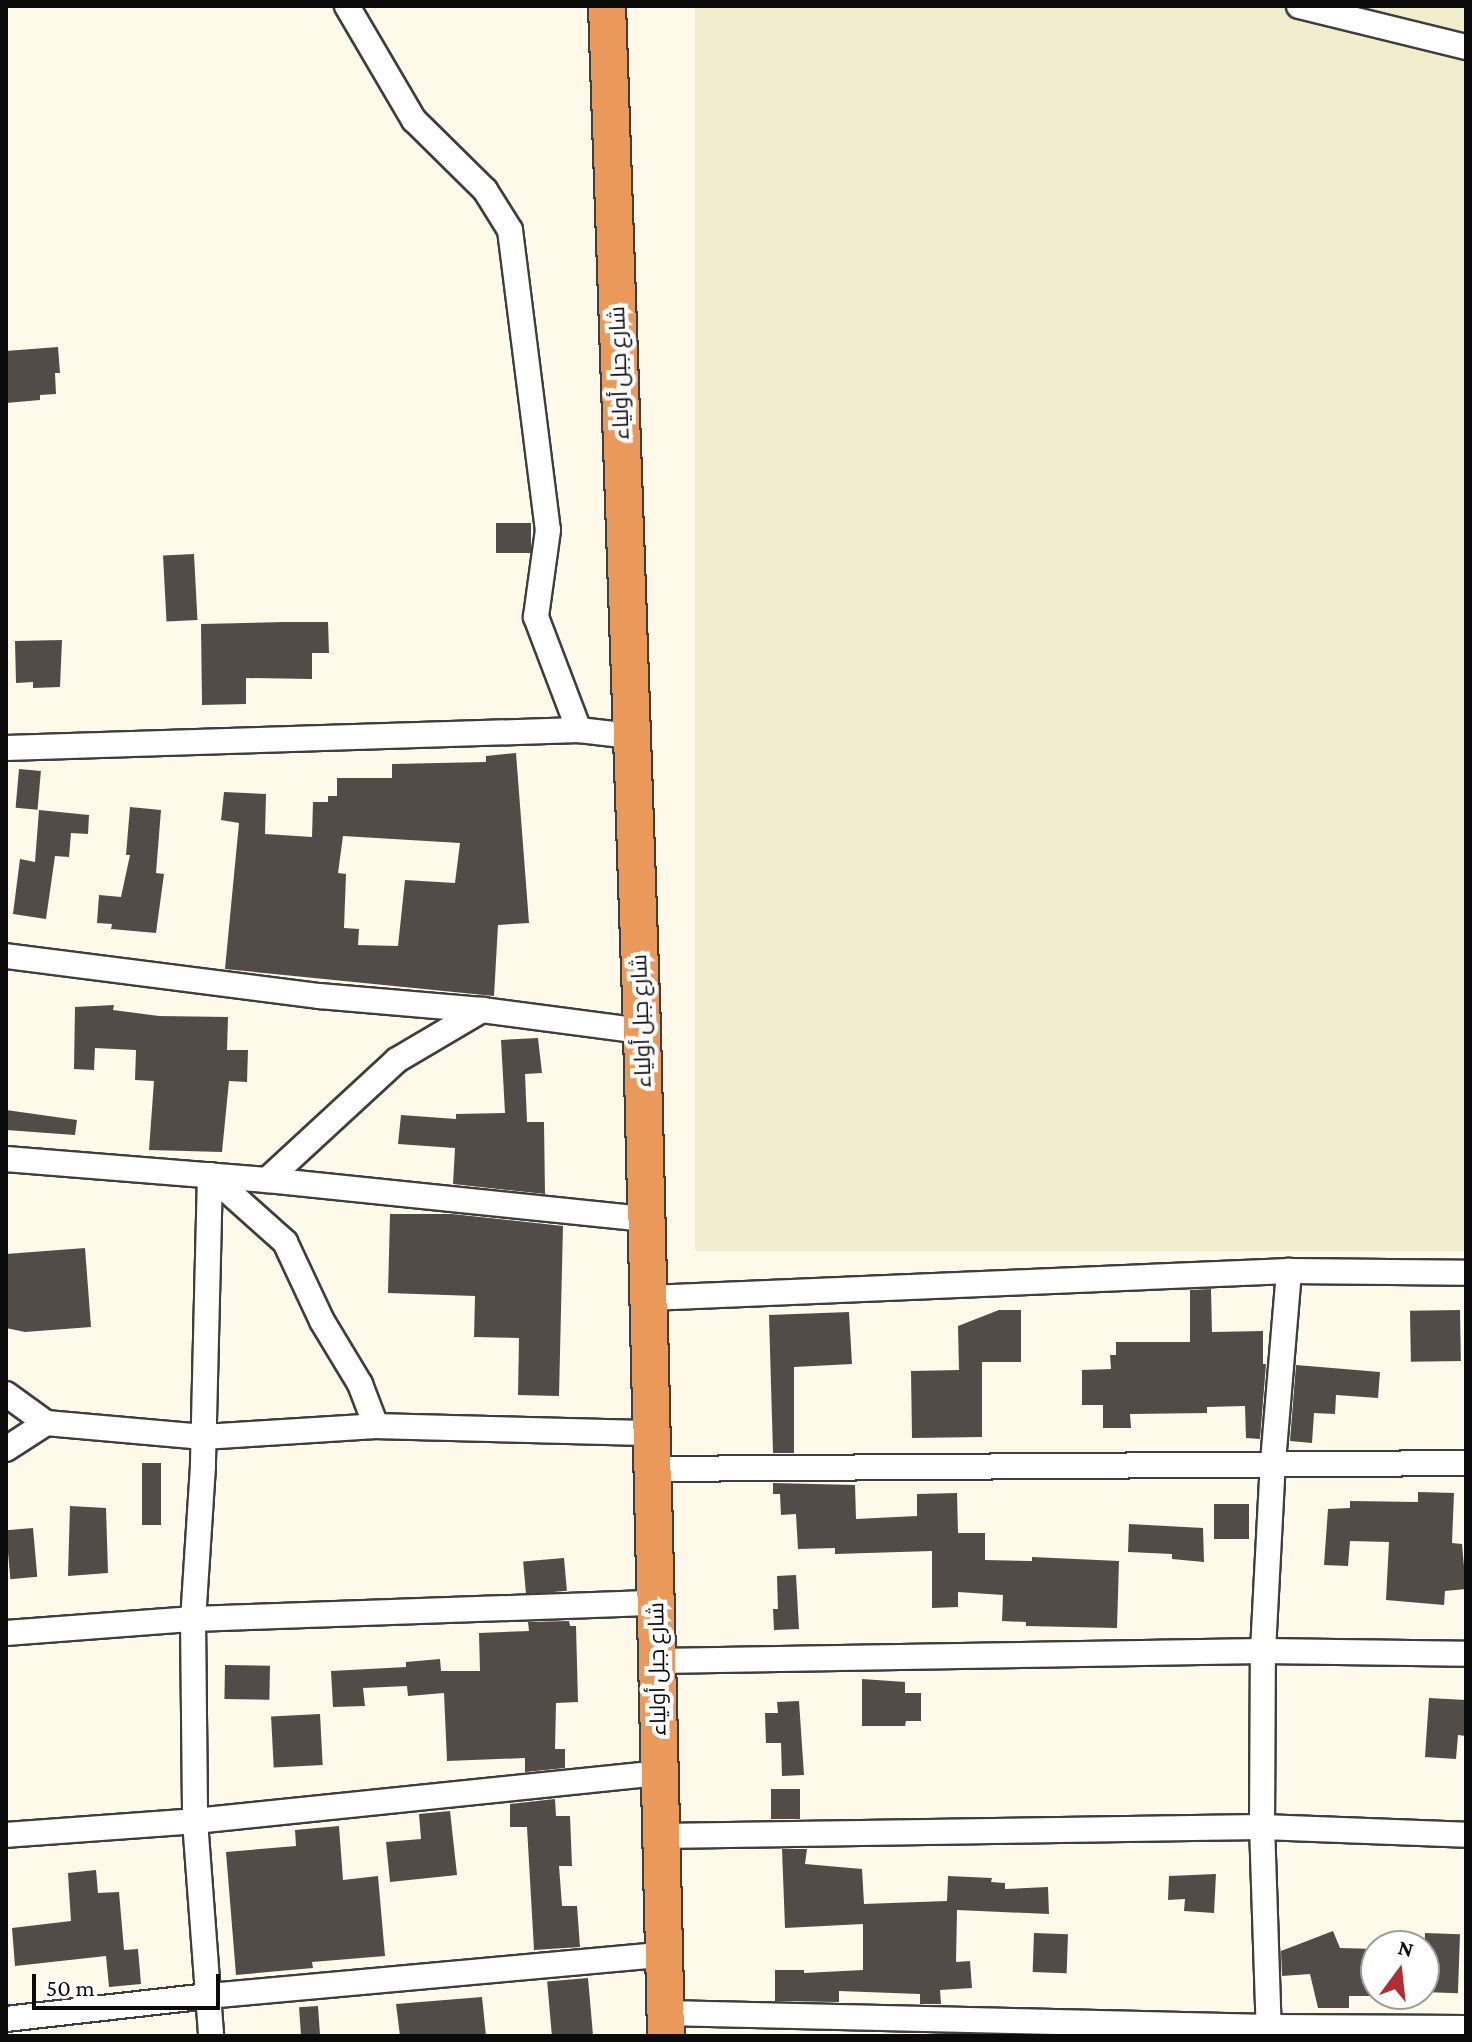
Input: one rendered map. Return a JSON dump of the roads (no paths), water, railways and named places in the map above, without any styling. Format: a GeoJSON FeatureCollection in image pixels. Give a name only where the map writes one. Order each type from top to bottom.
{"type":"FeatureCollection","features":[{"type":"Feature","properties":{"kind":"highway","name":"شارع جبل أولياء"},"geometry":{"type":"LineString","coordinates":[[607,6],[642,1031],[666,1954],[665,2024]]}},
{"type":"Feature","properties":{"kind":"street"},"geometry":{"type":"LineString","coordinates":[[347,6],[414,120],[485,190],[510,230],[548,530],[536,617],[579,730]]}},
{"type":"Feature","properties":{"kind":"street"},"geometry":{"type":"LineString","coordinates":[[1299,6],[1466,47]]}},
{"type":"Feature","properties":{"kind":"street"},"geometry":{"type":"LineString","coordinates":[[6,748],[579,730],[631,736]]}},
{"type":"Feature","properties":{"kind":"street"},"geometry":{"type":"LineString","coordinates":[[6,956],[319,996],[482,1010],[642,1031]]}},
{"type":"Feature","properties":{"kind":"street"},"geometry":{"type":"LineString","coordinates":[[267,1180],[397,1060],[482,1010]]}},
{"type":"Feature","properties":{"kind":"street"},"geometry":{"type":"LineString","coordinates":[[6,1159],[267,1180],[646,1219]]}},
{"type":"Feature","properties":{"kind":"street"},"geometry":{"type":"LineString","coordinates":[[210,1175],[285,1242],[322,1321],[360,1384],[376,1426]]}},
{"type":"Feature","properties":{"kind":"street"},"geometry":{"type":"LineString","coordinates":[[210,1175],[203,1437],[193,1619],[195,1821],[211,2036]]}},
{"type":"Feature","properties":{"kind":"street"},"geometry":{"type":"LineString","coordinates":[[649,1298],[1289,1271],[1466,1273]]}},
{"type":"Feature","properties":{"kind":"street"},"geometry":{"type":"LineString","coordinates":[[1269,2032],[1262,1827],[1263,1651],[1273,1462],[1289,1271]]}},
{"type":"Feature","properties":{"kind":"street"},"geometry":{"type":"LineString","coordinates":[[6,1394],[46,1423]]}},
{"type":"Feature","properties":{"kind":"street"},"geometry":{"type":"LineString","coordinates":[[6,1425],[46,1423],[203,1437],[376,1426],[652,1433]]}},
{"type":"Feature","properties":{"kind":"street"},"geometry":{"type":"LineString","coordinates":[[6,1449],[46,1423]]}},
{"type":"Feature","properties":{"kind":"street"},"geometry":{"type":"LineString","coordinates":[[652,1469],[1273,1462],[1466,1463]]}},
{"type":"Feature","properties":{"kind":"street"},"geometry":{"type":"LineString","coordinates":[[6,1633],[193,1619],[656,1603]]}},
{"type":"Feature","properties":{"kind":"street"},"geometry":{"type":"LineString","coordinates":[[658,1661],[1263,1651],[1466,1654]]}},
{"type":"Feature","properties":{"kind":"street"},"geometry":{"type":"LineString","coordinates":[[6,1835],[195,1821],[659,1773]]}},
{"type":"Feature","properties":{"kind":"street"},"geometry":{"type":"LineString","coordinates":[[661,1836],[1262,1827],[1466,1835]]}},
{"type":"Feature","properties":{"kind":"street"},"geometry":{"type":"LineString","coordinates":[[6,2019],[208,1996],[666,1954]]}},
{"type":"Feature","properties":{"kind":"street"},"geometry":{"type":"LineString","coordinates":[[665,2024],[1269,2032],[1466,2028]]}}]}
